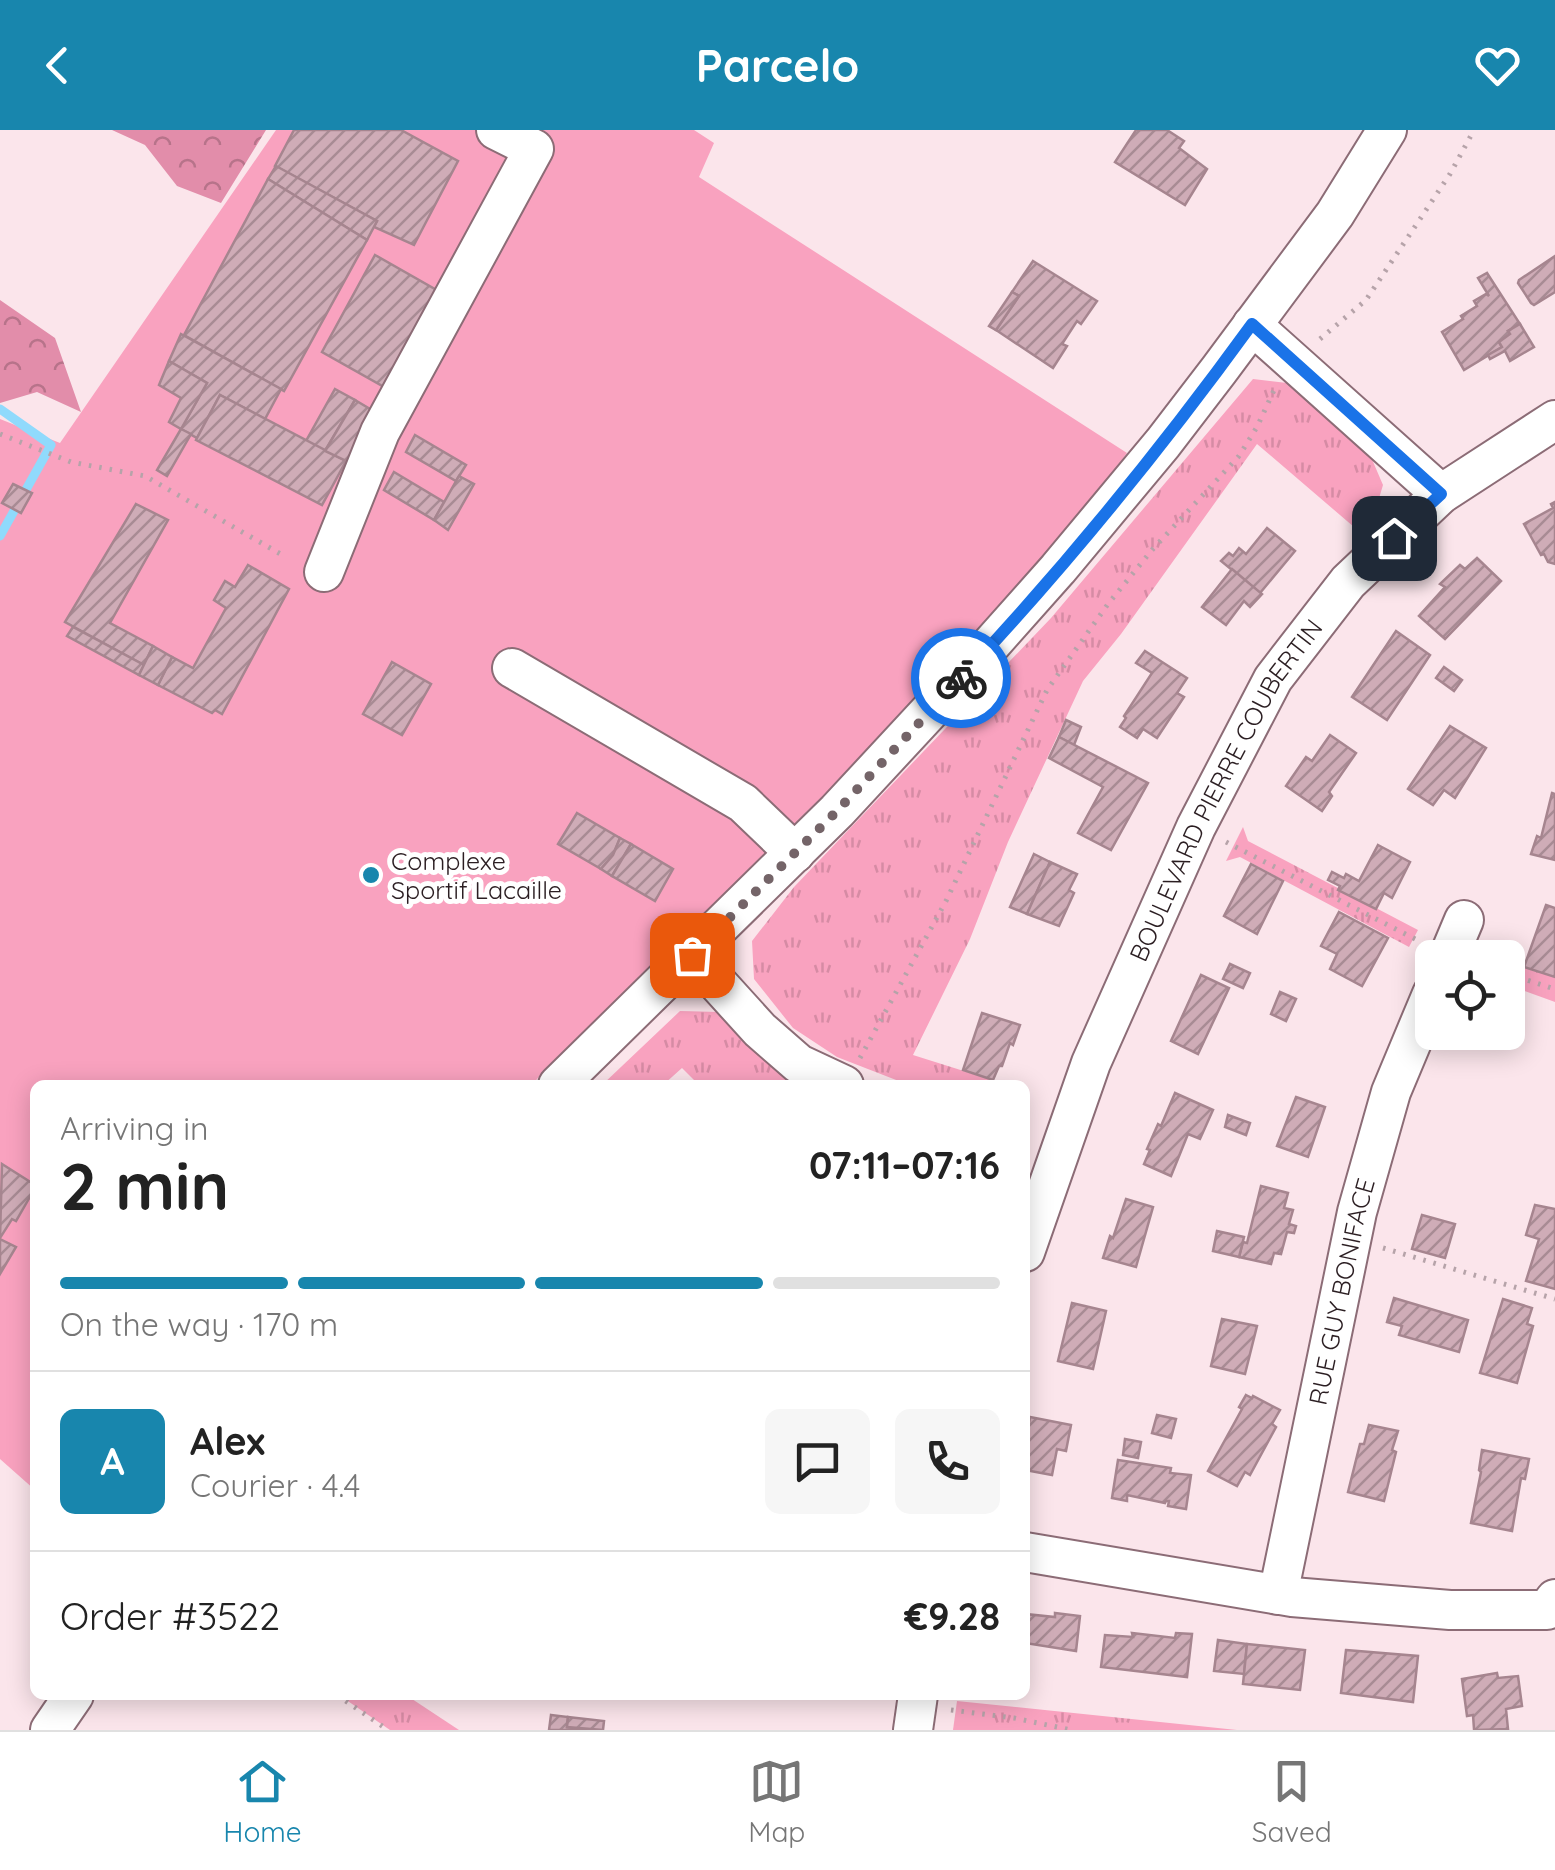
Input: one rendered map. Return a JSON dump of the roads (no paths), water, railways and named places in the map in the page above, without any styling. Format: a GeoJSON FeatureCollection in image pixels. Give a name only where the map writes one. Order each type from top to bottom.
{"type":"FeatureCollection","features":[{"type":"Feature","properties":{"kind":"street"},"geometry":{"type":"LineString","coordinates":[[324,572],[380,432],[534,149],[496,130]]}},
{"type":"Feature","properties":{"kind":"street"},"geometry":{"type":"LineString","coordinates":[[563,1080],[795,853],[1058,570],[1163,442],[1335,214],[1387,130]]}},
{"type":"Feature","properties":{"kind":"street"},"geometry":{"type":"LineString","coordinates":[[1252,324],[1441,494]]}},
{"type":"Feature","properties":{"kind":"street","name":"BOULEVARD PIERRE COUBERTIN"},"geometry":{"type":"LineString","coordinates":[[1030,1220],[1040,1156],[1091,1063],[1196,827],[1273,679],[1348,582],[1441,494],[1555,420]]}},
{"type":"Feature","properties":{"kind":"street"},"geometry":{"type":"LineString","coordinates":[[512,668],[744,803],[795,853]]}},
{"type":"Feature","properties":{"kind":"street"},"geometry":{"type":"LineString","coordinates":[[1455,940],[1464,920]]}},
{"type":"Feature","properties":{"kind":"street"},"geometry":{"type":"LineString","coordinates":[[692,955],[760,1030],[799,1064],[849,1077]]}},
{"type":"Feature","properties":{"kind":"street","name":"RUE GUY BONIFACE"},"geometry":{"type":"LineString","coordinates":[[1278,1595],[1357,1212],[1391,1092],[1415,1035]]}},
{"type":"Feature","properties":{"kind":"street"},"geometry":{"type":"LineString","coordinates":[[1030,1553],[1278,1595],[1450,1610],[1547,1610],[1555,1599]]}},
{"type":"Feature","properties":{"kind":"street"},"geometry":{"type":"LineString","coordinates":[[50,1730],[71,1700]]}},
{"type":"Feature","properties":{"kind":"waterway"},"geometry":{"type":"LineString","coordinates":[[0,409],[51,445],[0,536]]}},
{"type":"Feature","properties":{"kind":"place","name":"Complexe Sportif Lacaille"},"geometry":{"type":"Point","coordinates":[371,875]}}]}
